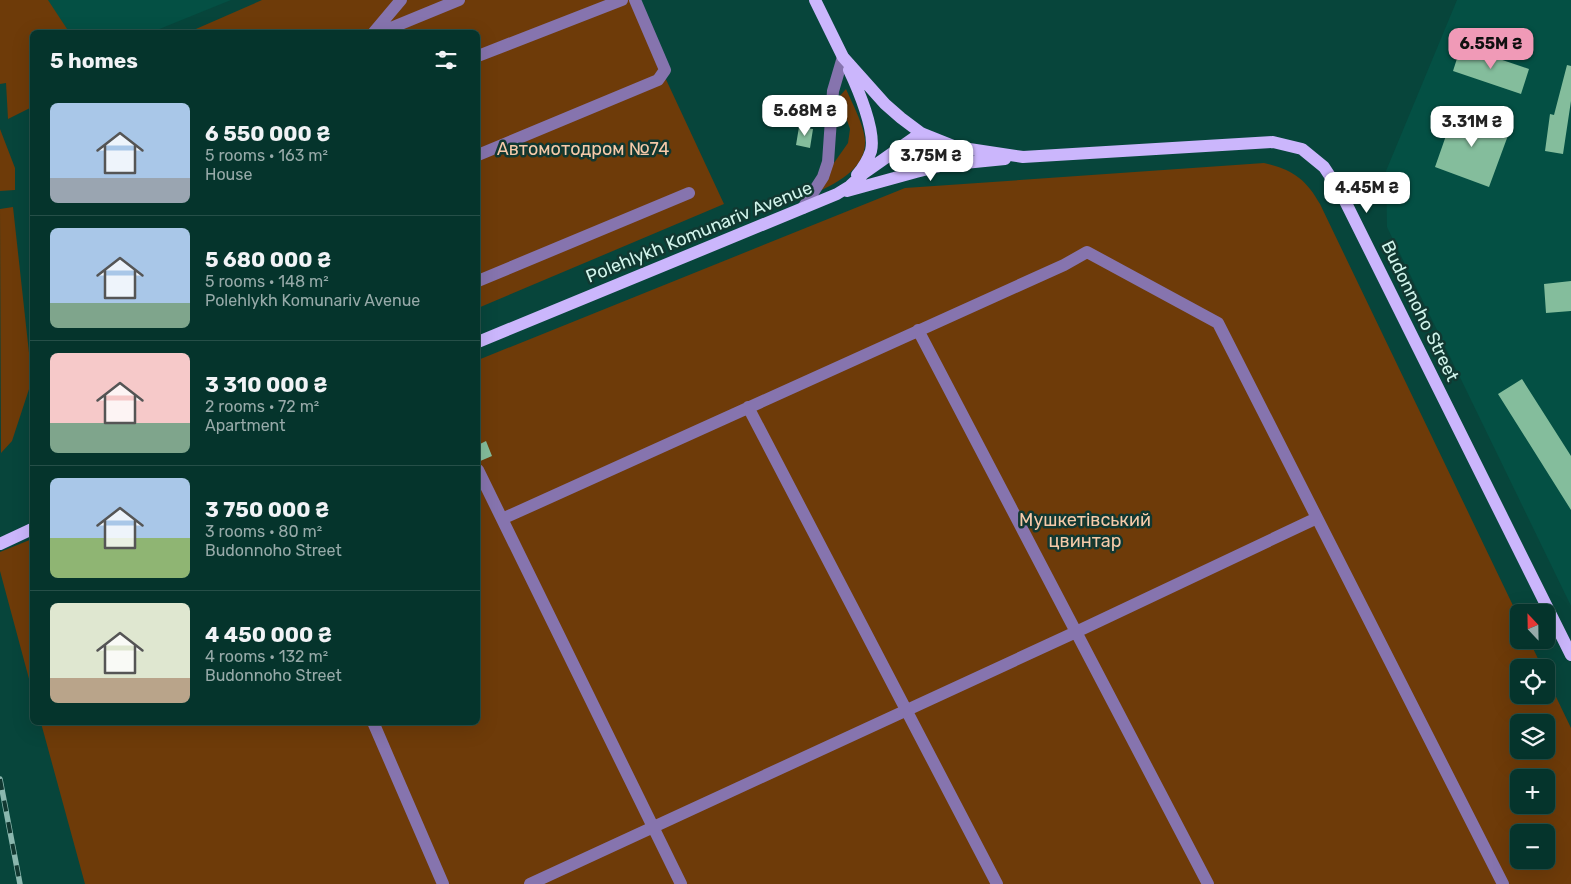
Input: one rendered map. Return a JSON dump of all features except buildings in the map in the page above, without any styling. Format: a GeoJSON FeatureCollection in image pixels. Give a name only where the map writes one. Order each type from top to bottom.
{"type":"FeatureCollection","features":[{"type":"Feature","properties":{"kind":"main road"},"geometry":{"type":"LineString","coordinates":[[815,0],[858,90],[872,143],[871,151],[861,170],[837,194]]}},
{"type":"Feature","properties":{"kind":"main road","name":"Budonnoho Street"},"geometry":{"type":"LineString","coordinates":[[843,57],[885,104],[901,118],[921,133],[956,147],[1023,157],[1273,142],[1302,149],[1324,167],[1346,202],[1571,655]]}},
{"type":"Feature","properties":{"kind":"main road","name":"Polehlykh Komunariv Avenue"},"geometry":{"type":"LineString","coordinates":[[480,341],[837,194],[921,133]]}},
{"type":"Feature","properties":{"kind":"main road"},"geometry":{"type":"LineString","coordinates":[[837,194],[944,165],[1023,157]]}},
{"type":"Feature","properties":{"kind":"main road"},"geometry":{"type":"LineString","coordinates":[[0,544],[30,530]]}},
{"type":"Feature","properties":{"kind":"lane"},"geometry":{"type":"LineString","coordinates":[[376,30],[401,0]]}},
{"type":"Feature","properties":{"kind":"lane"},"geometry":{"type":"LineString","coordinates":[[386,30],[459,0]]}},
{"type":"Feature","properties":{"kind":"lane"},"geometry":{"type":"LineString","coordinates":[[480,55],[622,0]]}},
{"type":"Feature","properties":{"kind":"lane"},"geometry":{"type":"LineString","coordinates":[[480,154],[658,80],[665,70],[635,0]]}},
{"type":"Feature","properties":{"kind":"lane"},"geometry":{"type":"LineString","coordinates":[[804,208],[823,177],[828,162],[833,91],[843,57]]}},
{"type":"Feature","properties":{"kind":"lane"},"geometry":{"type":"LineString","coordinates":[[480,280],[689,193]]}},
{"type":"Feature","properties":{"kind":"lane"},"geometry":{"type":"LineString","coordinates":[[502,519],[1064,265],[1087,252],[1218,323],[1503,884]]}},
{"type":"Feature","properties":{"kind":"lane"},"geometry":{"type":"LineString","coordinates":[[918,330],[1208,884]]}},
{"type":"Feature","properties":{"kind":"lane"},"geometry":{"type":"LineString","coordinates":[[748,408],[997,884]]}},
{"type":"Feature","properties":{"kind":"lane"},"geometry":{"type":"LineString","coordinates":[[480,474],[681,884]]}},
{"type":"Feature","properties":{"kind":"lane"},"geometry":{"type":"LineString","coordinates":[[530,884],[907,711],[1317,518]]}},
{"type":"Feature","properties":{"kind":"lane"},"geometry":{"type":"LineString","coordinates":[[374,725],[443,884]]}},
{"type":"Feature","properties":{"kind":"shaded area"},"geometry":{"type":"Polygon","coordinates":[[[25,0],[231,0],[157,30],[40,30],[25,0]]]}},
{"type":"Feature","properties":{"kind":"shaded area"},"geometry":{"type":"Polygon","coordinates":[[[1457,0],[1571,0],[1571,606],[1387,227],[1386,171],[1457,0]]]}},
{"type":"Feature","properties":{"kind":"green space"},"geometry":{"type":"Polygon","coordinates":[[[0,0],[48,0],[68,30],[30,30],[30,108],[8,119],[6,83],[0,84],[0,0]]]}},
{"type":"Feature","properties":{"kind":"green space","name":"Автомотодром №74"},"geometry":{"type":"Polygon","coordinates":[[[262,0],[629,0],[724,204],[480,307],[480,30],[194,30],[262,0]]]}},
{"type":"Feature","properties":{"kind":"green space"},"geometry":{"type":"Polygon","coordinates":[[[846,89],[862,128],[865,140],[864,150],[861,159],[848,174],[830,186],[812,194],[848,143],[850,129],[839,97],[846,89]]]}},
{"type":"Feature","properties":{"kind":"green space"},"geometry":{"type":"Polygon","coordinates":[[[0,129],[15,168],[15,190],[0,191],[0,129]]]}},
{"type":"Feature","properties":{"kind":"green space","name":"Мушкетівський цвинтар"},"geometry":{"type":"Polygon","coordinates":[[[1264,163],[1283,168],[1297,176],[1315,195],[1320,204],[1512,604],[1510,604],[1510,649],[1533,649],[1538,659],[1510,659],[1510,704],[1555,704],[1555,695],[1571,728],[1571,884],[85,884],[42,725],[480,725],[480,359],[905,188],[1264,163]]]}},
{"type":"Feature","properties":{"kind":"green space"},"geometry":{"type":"Polygon","coordinates":[[[13,207],[30,362],[30,386],[12,441],[1,453],[0,209],[13,207]]]}},
{"type":"Feature","properties":{"kind":"green space"},"geometry":{"type":"Polygon","coordinates":[[[30,540],[30,683],[0,571],[0,552],[30,540]]]}},
{"type":"Feature","properties":{"kind":"railway"},"geometry":{"type":"LineString","coordinates":[[0,779],[20,884]]}}]}
